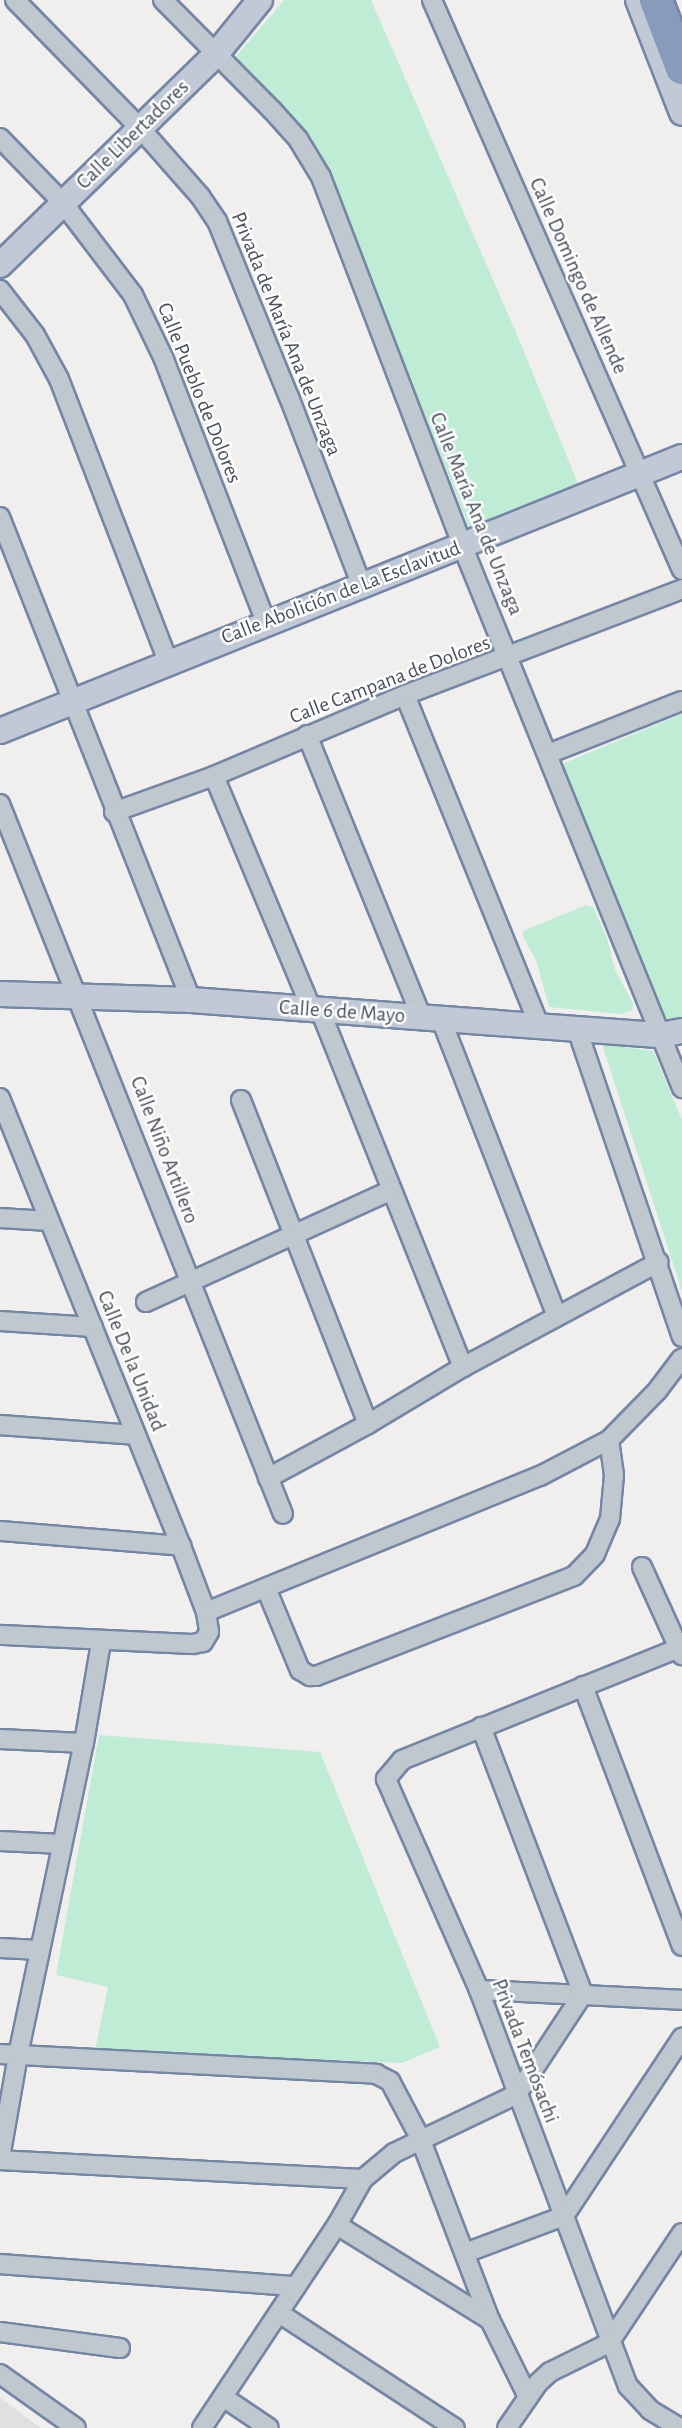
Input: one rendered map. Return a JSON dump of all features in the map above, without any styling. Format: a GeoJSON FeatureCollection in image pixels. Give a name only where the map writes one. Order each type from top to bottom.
{"type":"FeatureCollection","features":[{"type":"Feature","properties":{"kind":"highway"},"geometry":{"type":"LineString","coordinates":[[656,0],[682,68]]}},
{"type":"Feature","properties":{"kind":"street","name":"Privada de María Ana de Unzaga"},"geometry":{"type":"LineString","coordinates":[[15,0],[140,128],[200,196],[224,237],[362,586]]}},
{"type":"Feature","properties":{"kind":"street","name":"Calle María Ana de Unzaga"},"geometry":{"type":"LineString","coordinates":[[163,0],[298,139],[321,177],[462,545],[548,754],[672,1033],[682,1088]]}},
{"type":"Feature","properties":{"kind":"street","name":"Calle Libertadores"},"geometry":{"type":"LineString","coordinates":[[0,265],[217,53],[260,0]]}},
{"type":"Feature","properties":{"kind":"street","name":"Calle Domingo de Allende"},"geometry":{"type":"LineString","coordinates":[[432,0],[682,570]]}},
{"type":"Feature","properties":{"kind":"street"},"geometry":{"type":"LineString","coordinates":[[638,0],[682,113]]}},
{"type":"Feature","properties":{"kind":"street","name":"Calle Pueblo de Dolores"},"geometry":{"type":"LineString","coordinates":[[0,138],[63,203],[119,274],[142,313],[163,357],[266,622]]}},
{"type":"Feature","properties":{"kind":"street"},"geometry":{"type":"LineString","coordinates":[[0,290],[29,326],[53,367],[168,662]]}},
{"type":"Feature","properties":{"kind":"street","name":"Calle Abolición de La Esclavitud"},"geometry":{"type":"LineString","coordinates":[[0,731],[682,457]]}},
{"type":"Feature","properties":{"kind":"street"},"geometry":{"type":"LineString","coordinates":[[0,517],[114,812],[191,1000]]}},
{"type":"Feature","properties":{"kind":"street","name":"Calle Campana de Dolores"},"geometry":{"type":"LineString","coordinates":[[114,812],[214,775],[405,695],[509,658],[682,589]]}},
{"type":"Feature","properties":{"kind":"street"},"geometry":{"type":"LineString","coordinates":[[405,695],[539,1025]]}},
{"type":"Feature","properties":{"kind":"street"},"geometry":{"type":"LineString","coordinates":[[548,754],[682,701]]}},
{"type":"Feature","properties":{"kind":"street"},"geometry":{"type":"LineString","coordinates":[[307,735],[432,1018],[557,1316]]}},
{"type":"Feature","properties":{"kind":"street"},"geometry":{"type":"LineString","coordinates":[[214,775],[392,1190],[463,1367]]}},
{"type":"Feature","properties":{"kind":"street","name":"Calle Niño Artillero"},"geometry":{"type":"LineString","coordinates":[[0,804],[283,1514]]}},
{"type":"Feature","properties":{"kind":"street","name":"Calle 6 de Mayo"},"geometry":{"type":"LineString","coordinates":[[0,994],[191,1000],[577,1029],[672,1033]]}},
{"type":"Feature","properties":{"kind":"street"},"geometry":{"type":"LineString","coordinates":[[577,1029],[659,1262],[682,1336]]}},
{"type":"Feature","properties":{"kind":"street","name":"Calle De la Unidad"},"geometry":{"type":"LineString","coordinates":[[0,1098],[4,1116],[93,1327],[206,1612],[209,1632],[203,1642],[101,1642]]}},
{"type":"Feature","properties":{"kind":"street"},"geometry":{"type":"LineString","coordinates":[[241,1100],[368,1424]]}},
{"type":"Feature","properties":{"kind":"street"},"geometry":{"type":"LineString","coordinates":[[146,1302],[392,1190]]}},
{"type":"Feature","properties":{"kind":"street"},"geometry":{"type":"LineString","coordinates":[[0,1218],[49,1221]]}},
{"type":"Feature","properties":{"kind":"street"},"geometry":{"type":"LineString","coordinates":[[268,1478],[368,1424],[463,1367],[659,1262]]}},
{"type":"Feature","properties":{"kind":"street"},"geometry":{"type":"LineString","coordinates":[[0,1321],[93,1327]]}},
{"type":"Feature","properties":{"kind":"street"},"geometry":{"type":"LineString","coordinates":[[206,1612],[540,1476],[609,1440],[656,1391],[682,1358]]}},
{"type":"Feature","properties":{"kind":"street"},"geometry":{"type":"LineString","coordinates":[[0,1424],[136,1435]]}},
{"type":"Feature","properties":{"kind":"street"},"geometry":{"type":"LineString","coordinates":[[266,1588],[300,1670],[310,1676],[323,1674],[574,1576],[594,1554],[610,1519],[614,1475],[609,1440]]}},
{"type":"Feature","properties":{"kind":"street"},"geometry":{"type":"LineString","coordinates":[[0,1531],[181,1546]]}},
{"type":"Feature","properties":{"kind":"street"},"geometry":{"type":"LineString","coordinates":[[583,1994],[481,1727],[583,1686],[681,1652],[642,1567]]}},
{"type":"Feature","properties":{"kind":"street"},"geometry":{"type":"LineString","coordinates":[[0,1635],[101,1642],[84,1743],[40,1950],[9,2054],[0,2159],[363,2179]]}},
{"type":"Feature","properties":{"kind":"street"},"geometry":{"type":"LineString","coordinates":[[583,1686],[682,1946]]}},
{"type":"Feature","properties":{"kind":"street","name":"Privada Temósachi"},"geometry":{"type":"LineString","coordinates":[[481,1727],[402,1760],[386,1779],[479,1990],[609,2343],[628,2386],[637,2398],[680,2428]]}},
{"type":"Feature","properties":{"kind":"street"},"geometry":{"type":"LineString","coordinates":[[0,1739],[84,1743]]}},
{"type":"Feature","properties":{"kind":"street"},"geometry":{"type":"LineString","coordinates":[[0,1841],[62,1844]]}},
{"type":"Feature","properties":{"kind":"street"},"geometry":{"type":"LineString","coordinates":[[0,1948],[40,1950]]}},
{"type":"Feature","properties":{"kind":"street"},"geometry":{"type":"LineString","coordinates":[[479,1990],[682,2000]]}},
{"type":"Feature","properties":{"kind":"street"},"geometry":{"type":"LineString","coordinates":[[202,2428],[337,2225],[363,2179],[394,2153],[420,2138],[517,2094],[583,1994]]}},
{"type":"Feature","properties":{"kind":"street"},"geometry":{"type":"LineString","coordinates":[[465,2253],[564,2216],[682,2038]]}},
{"type":"Feature","properties":{"kind":"street"},"geometry":{"type":"LineString","coordinates":[[9,2054],[376,2074],[393,2085],[420,2138],[490,2320],[528,2396]]}},
{"type":"Feature","properties":{"kind":"street"},"geometry":{"type":"LineString","coordinates":[[337,2225],[490,2320]]}},
{"type":"Feature","properties":{"kind":"street"},"geometry":{"type":"LineString","coordinates":[[506,2428],[528,2396],[550,2372],[609,2343],[682,2232]]}},
{"type":"Feature","properties":{"kind":"street"},"geometry":{"type":"LineString","coordinates":[[0,2264],[296,2286]]}},
{"type":"Feature","properties":{"kind":"street"},"geometry":{"type":"LineString","coordinates":[[279,2313],[455,2428]]}},
{"type":"Feature","properties":{"kind":"street"},"geometry":{"type":"LineString","coordinates":[[0,2332],[120,2348]]}},
{"type":"Feature","properties":{"kind":"street"},"geometry":{"type":"LineString","coordinates":[[0,2374],[76,2428]]}},
{"type":"Feature","properties":{"kind":"street"},"geometry":{"type":"LineString","coordinates":[[223,2397],[269,2428]]}},
{"type":"Feature","properties":{"kind":"shaded area"},"geometry":{"type":"Polygon","coordinates":[[[0,2398],[41,2428],[0,2428],[0,2398]]]}},
{"type":"Feature","properties":{"kind":"green space"},"geometry":{"type":"Polygon","coordinates":[[[284,0],[371,0],[518,337],[579,486],[471,532],[328,172],[317,152],[234,59],[284,0]]]}},
{"type":"Feature","properties":{"kind":"green space"},"geometry":{"type":"Polygon","coordinates":[[[682,714],[682,1020],[668,1025],[562,764],[682,714]]]}},
{"type":"Feature","properties":{"kind":"green space"},"geometry":{"type":"Polygon","coordinates":[[[586,905],[593,907],[607,938],[615,970],[633,1003],[632,1010],[621,1014],[549,1007],[536,960],[523,937],[523,931],[586,905]]]}},
{"type":"Feature","properties":{"kind":"green space"},"geometry":{"type":"Polygon","coordinates":[[[602,1044],[653,1051],[682,1120],[682,1291],[602,1044]]]}},
{"type":"Feature","properties":{"kind":"green space"},"geometry":{"type":"Polygon","coordinates":[[[99,1735],[320,1752],[440,2047],[402,2063],[95,2051],[108,1987],[56,1975],[99,1735]]]}}]}
